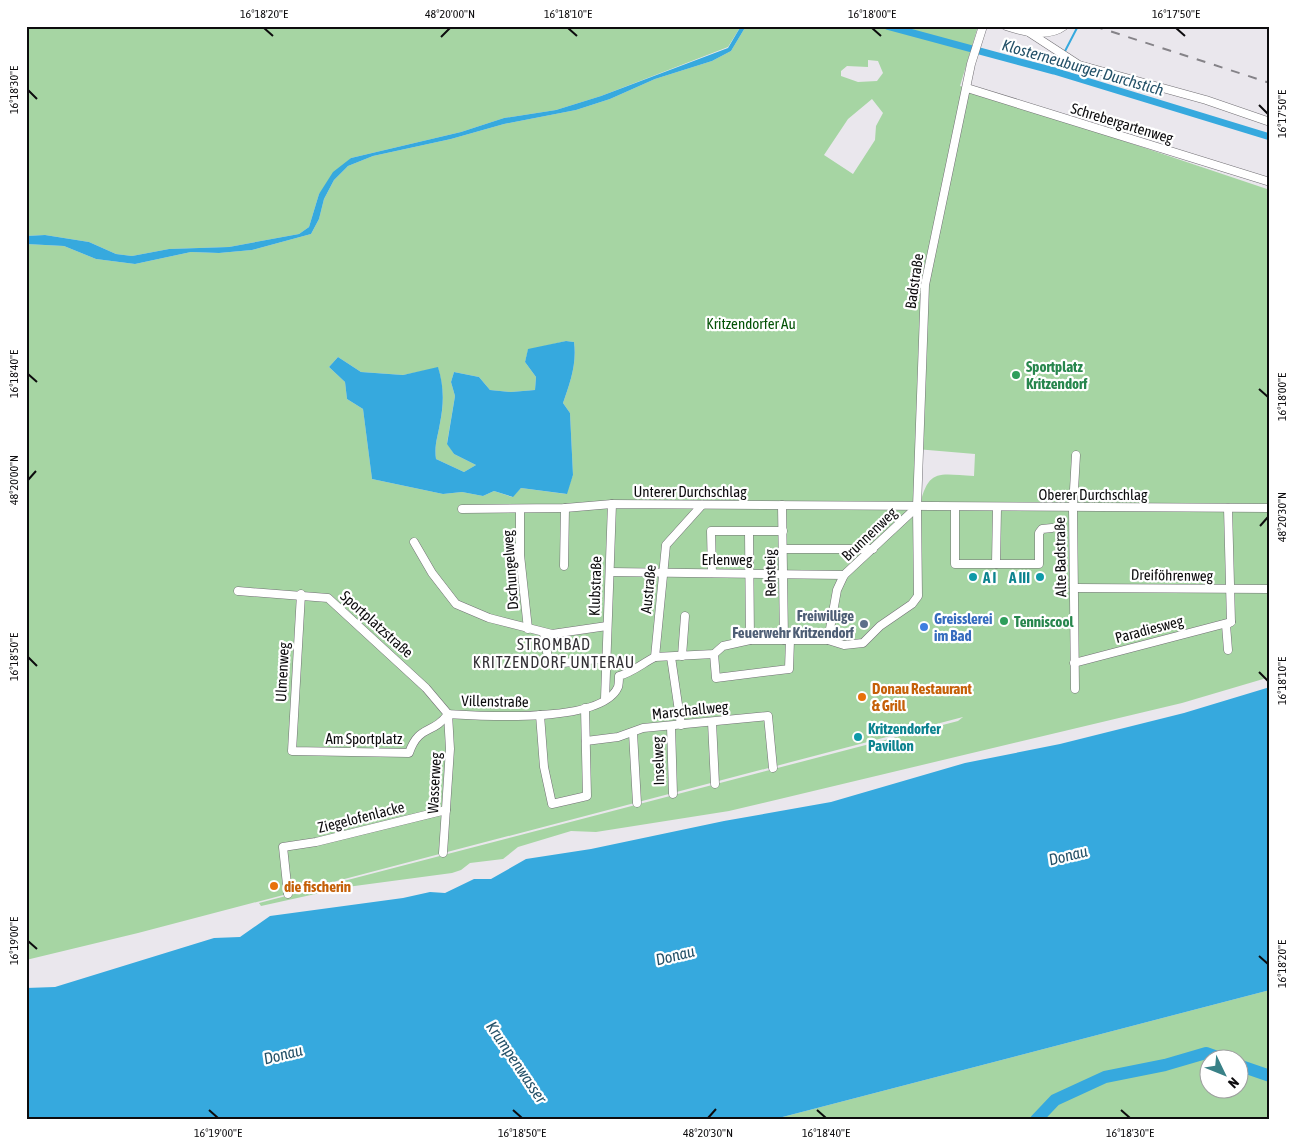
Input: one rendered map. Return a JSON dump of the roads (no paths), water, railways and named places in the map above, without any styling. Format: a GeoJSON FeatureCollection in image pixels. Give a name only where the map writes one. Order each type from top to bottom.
{"type":"FeatureCollection","features":[{"type":"Feature","properties":{"kind":"street","name":"Badstraße"},"geometry":{"type":"LineString","coordinates":[[828,640],[844,645],[863,643],[880,626],[912,604],[918,596],[917,507],[925,285],[971,64],[983,26]]}},
{"type":"Feature","properties":{"kind":"street"},"geometry":{"type":"LineString","coordinates":[[1006,26],[1030,33],[1079,65],[1206,100],[1270,122]]}},
{"type":"Feature","properties":{"kind":"street"},"geometry":{"type":"LineString","coordinates":[[1030,33],[1056,31],[1064,26]]}},
{"type":"Feature","properties":{"kind":"street","name":"Schrebergartenweg"},"geometry":{"type":"LineString","coordinates":[[967,88],[1270,182]]}},
{"type":"Feature","properties":{"kind":"street","name":"Alte Badstraße"},"geometry":{"type":"LineString","coordinates":[[1075,689],[1073,507],[1076,455]]}},
{"type":"Feature","properties":{"kind":"street","name":"Unterer Durchschlag"},"geometry":{"type":"LineString","coordinates":[[462,509],[520,510],[612,504],[917,507]]}},
{"type":"Feature","properties":{"kind":"street","name":"Klubstraße"},"geometry":{"type":"LineString","coordinates":[[605,699],[612,504]]}},
{"type":"Feature","properties":{"kind":"street","name":"Austraße"},"geometry":{"type":"LineString","coordinates":[[655,657],[666,545],[702,505]]}},
{"type":"Feature","properties":{"kind":"street","name":"Rehsteig"},"geometry":{"type":"LineString","coordinates":[[714,654],[716,678],[789,670],[782,506]]}},
{"type":"Feature","properties":{"kind":"street","name":"Oberer Durchschlag"},"geometry":{"type":"LineString","coordinates":[[917,507],[1270,508]]}},
{"type":"Feature","properties":{"kind":"street","name":"Brunnenweg"},"geometry":{"type":"LineString","coordinates":[[828,640],[837,590],[844,575],[917,507]]}},
{"type":"Feature","properties":{"kind":"street"},"geometry":{"type":"LineString","coordinates":[[955,507],[955,564],[1039,564],[1039,533],[1042,529],[1052,528]]}},
{"type":"Feature","properties":{"kind":"street"},"geometry":{"type":"LineString","coordinates":[[564,566],[565,508]]}},
{"type":"Feature","properties":{"kind":"street"},"geometry":{"type":"LineString","coordinates":[[996,564],[997,508]]}},
{"type":"Feature","properties":{"kind":"street"},"geometry":{"type":"LineString","coordinates":[[1228,508],[1231,622],[1226,625],[1228,650]]}},
{"type":"Feature","properties":{"kind":"street","name":"Dschungelweg"},"geometry":{"type":"LineString","coordinates":[[520,510],[520,556],[528,629]]}},
{"type":"Feature","properties":{"kind":"street"},"geometry":{"type":"LineString","coordinates":[[712,573],[712,531],[783,531]]}},
{"type":"Feature","properties":{"kind":"street"},"geometry":{"type":"LineString","coordinates":[[750,532],[748,574],[750,640]]}},
{"type":"Feature","properties":{"kind":"street"},"geometry":{"type":"LineString","coordinates":[[414,542],[432,573],[456,604],[489,618],[544,633],[552,634],[608,626]]}},
{"type":"Feature","properties":{"kind":"street"},"geometry":{"type":"LineString","coordinates":[[784,549],[873,549]]}},
{"type":"Feature","properties":{"kind":"street","name":"Erlenweg"},"geometry":{"type":"LineString","coordinates":[[610,572],[844,575]]}},
{"type":"Feature","properties":{"kind":"street","name":"Dreiföhrenweg"},"geometry":{"type":"LineString","coordinates":[[1074,588],[1270,589]]}},
{"type":"Feature","properties":{"kind":"street","name":"Sportplatzstraße"},"geometry":{"type":"LineString","coordinates":[[238,590],[301,594],[328,598],[426,688],[448,714]]}},
{"type":"Feature","properties":{"kind":"street","name":"Ulmenweg"},"geometry":{"type":"LineString","coordinates":[[292,751],[301,594]]}},
{"type":"Feature","properties":{"kind":"street"},"geometry":{"type":"LineString","coordinates":[[682,656],[685,616]]}},
{"type":"Feature","properties":{"kind":"street","name":"Paradiesweg"},"geometry":{"type":"LineString","coordinates":[[1074,663],[1231,622]]}},
{"type":"Feature","properties":{"kind":"street"},"geometry":{"type":"LineString","coordinates":[[544,633],[548,658],[563,663],[606,658]]}},
{"type":"Feature","properties":{"kind":"street"},"geometry":{"type":"LineString","coordinates":[[540,715],[544,767],[552,804],[587,796],[585,708],[605,699],[618,687],[619,676],[632,672],[643,663],[655,657],[714,654],[723,646],[750,640],[828,640]]}},
{"type":"Feature","properties":{"kind":"street"},"geometry":{"type":"LineString","coordinates":[[671,657],[681,725]]}},
{"type":"Feature","properties":{"kind":"street","name":"Villenstraße"},"geometry":{"type":"LineString","coordinates":[[448,714],[518,718],[585,708]]}},
{"type":"Feature","properties":{"kind":"street","name":"Am Sportplatz"},"geometry":{"type":"LineString","coordinates":[[292,751],[409,754],[413,742],[423,731],[440,726],[448,714]]}},
{"type":"Feature","properties":{"kind":"street","name":"Wasserweg"},"geometry":{"type":"LineString","coordinates":[[444,853],[450,749],[448,714]]}},
{"type":"Feature","properties":{"kind":"street","name":"Marschallweg"},"geometry":{"type":"LineString","coordinates":[[586,741],[633,732],[643,728],[768,716],[773,768]]}},
{"type":"Feature","properties":{"kind":"street"},"geometry":{"type":"LineString","coordinates":[[712,722],[715,784]]}},
{"type":"Feature","properties":{"kind":"street","name":"Inselweg"},"geometry":{"type":"LineString","coordinates":[[671,726],[673,794]]}},
{"type":"Feature","properties":{"kind":"street"},"geometry":{"type":"LineString","coordinates":[[633,732],[637,803]]}},
{"type":"Feature","properties":{"kind":"street","name":"Ziegelofenlacke"},"geometry":{"type":"LineString","coordinates":[[288,894],[283,847],[316,842],[446,810]]}},
{"type":"Feature","properties":{"kind":"water"},"geometry":{"type":"Polygon","coordinates":[[[741,26],[746,26],[731,51],[712,61],[655,79],[610,99],[576,110],[504,124],[451,139],[373,156],[348,166],[334,180],[324,199],[319,219],[311,234],[252,250],[219,253],[191,252],[135,264],[96,259],[64,246],[26,244],[26,236],[45,235],[89,242],[116,254],[132,256],[169,249],[229,247],[299,234],[309,227],[319,194],[333,172],[351,158],[461,132],[504,118],[556,110],[601,96],[728,48],[741,26]]]}},
{"type":"Feature","properties":{"kind":"water"},"geometry":{"type":"Polygon","coordinates":[[[566,341],[574,342],[575,350],[572,373],[563,403],[570,413],[573,475],[567,494],[521,488],[513,497],[494,491],[483,496],[462,492],[443,494],[372,479],[363,409],[347,399],[345,382],[329,367],[338,357],[361,372],[403,375],[438,367],[443,402],[436,445],[436,459],[464,472],[476,465],[454,454],[447,444],[455,396],[451,382],[454,372],[479,377],[490,390],[511,392],[535,390],[536,377],[525,362],[528,349],[566,341]]]}},
{"type":"Feature","properties":{"kind":"water"},"geometry":{"type":"Polygon","coordinates":[[[1270,687],[1270,990],[771,1120],[26,1120],[26,988],[55,987],[214,938],[240,937],[270,916],[403,898],[430,892],[445,893],[474,879],[491,879],[526,859],[591,849],[724,821],[831,802],[965,763],[1060,744],[1184,713],[1270,687]]]}},
{"type":"Feature","properties":{"kind":"waterway","name":"Klosterneuburger Durchstich"},"geometry":{"type":"LineString","coordinates":[[887,26],[1054,71],[1270,137]]}},
{"type":"Feature","properties":{"kind":"waterway"},"geometry":{"type":"LineString","coordinates":[[1064,53],[1078,26]]}},
{"type":"Feature","properties":{"kind":"waterway"},"geometry":{"type":"LineString","coordinates":[[1054,71],[1061,57]]}},
{"type":"Feature","properties":{"kind":"waterway"},"geometry":{"type":"LineString","coordinates":[[1036,1120],[1055,1100],[1105,1077],[1165,1065],[1198,1055]]}},
{"type":"Feature","properties":{"kind":"waterway"},"geometry":{"type":"LineString","coordinates":[[1248,1068],[1270,1076]]}},
{"type":"Feature","properties":{"kind":"railway"},"geometry":{"type":"LineString","coordinates":[[1094,26],[1270,83]]}},
{"type":"Feature","properties":{"kind":"place","name":"Sportplatz Kritzendorf"},"geometry":{"type":"Point","coordinates":[1016,375]}},
{"type":"Feature","properties":{"kind":"place","name":"A I"},"geometry":{"type":"Point","coordinates":[973,577]}},
{"type":"Feature","properties":{"kind":"place","name":"A III"},"geometry":{"type":"Point","coordinates":[1040,577]}},
{"type":"Feature","properties":{"kind":"place","name":"Tenniscool"},"geometry":{"type":"Point","coordinates":[1004,621]}},
{"type":"Feature","properties":{"kind":"place","name":"Freiwillige Feuerwehr Kritzendorf"},"geometry":{"type":"Point","coordinates":[864,624]}},
{"type":"Feature","properties":{"kind":"place","name":"Greisslerei im Bad"},"geometry":{"type":"Point","coordinates":[924,627]}},
{"type":"Feature","properties":{"kind":"place","name":"Donau Restaurant & Grill"},"geometry":{"type":"Point","coordinates":[862,697]}},
{"type":"Feature","properties":{"kind":"place","name":"Kritzendorfer Pavillon"},"geometry":{"type":"Point","coordinates":[858,737]}},
{"type":"Feature","properties":{"kind":"place","name":"die fischerin"},"geometry":{"type":"Point","coordinates":[274,886]}},
{"type":"Feature","properties":{"kind":"district","name":"STROMBAD KRITZENDORF UNTERAU"},"geometry":{"type":"Point","coordinates":[554,653]}},
{"type":"Feature","properties":{"kind":"park label","name":"Kritzendorfer Au"},"geometry":{"type":"Point","coordinates":[751,323]}},
{"type":"Feature","properties":{"kind":"water label","name":"Donau"},"geometry":{"type":"Point","coordinates":[1068,855]}},
{"type":"Feature","properties":{"kind":"water label","name":"Donau"},"geometry":{"type":"Point","coordinates":[675,955]}},
{"type":"Feature","properties":{"kind":"water label","name":"Donau"},"geometry":{"type":"Point","coordinates":[283,1054]}},
{"type":"Feature","properties":{"kind":"water label","name":"Krumpenwasser"},"geometry":{"type":"Point","coordinates":[517,1062]}}]}
